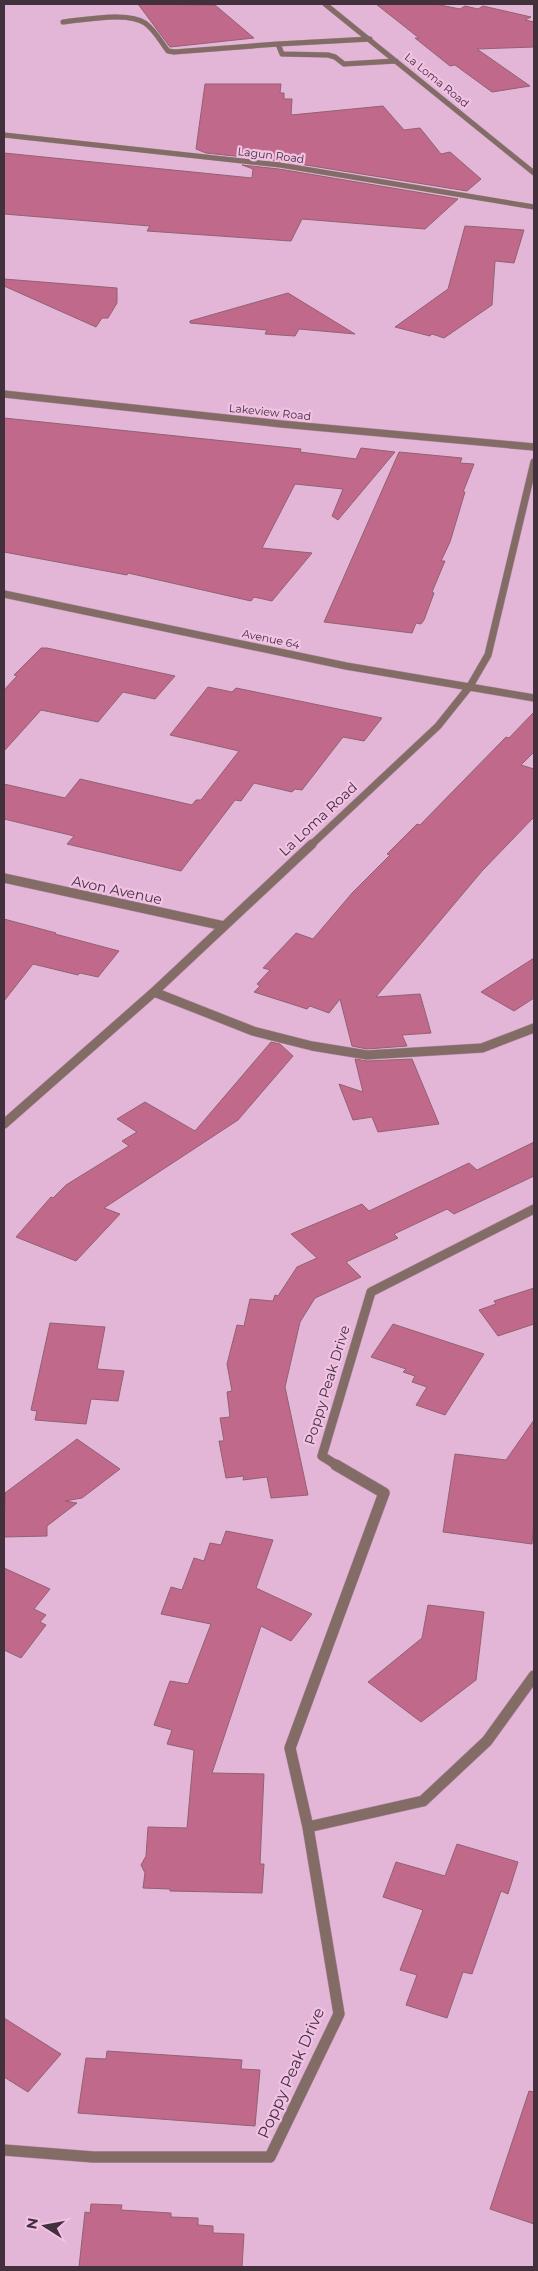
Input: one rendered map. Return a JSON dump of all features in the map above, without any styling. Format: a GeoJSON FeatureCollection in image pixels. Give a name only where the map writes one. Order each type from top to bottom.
{"type":"FeatureCollection","features":[{"type":"Feature","properties":{"kind":"street","name":"La Loma Road"},"geometry":{"type":"LineString","coordinates":[[326,4],[534,173]]}},
{"type":"Feature","properties":{"kind":"street"},"geometry":{"type":"LineString","coordinates":[[63,22],[87,19],[139,20],[157,35],[168,51],[174,52],[370,39]]}},
{"type":"Feature","properties":{"kind":"street"},"geometry":{"type":"LineString","coordinates":[[278,44],[282,54],[328,55],[335,57],[344,64],[396,61]]}},
{"type":"Feature","properties":{"kind":"street","name":"Lagun Road"},"geometry":{"type":"LineString","coordinates":[[4,135],[280,165],[534,207]]}},
{"type":"Feature","properties":{"kind":"street","name":"Lakeview Road"},"geometry":{"type":"LineString","coordinates":[[4,394],[300,426],[534,447]]}},
{"type":"Feature","properties":{"kind":"street","name":"La Loma Road"},"geometry":{"type":"LineString","coordinates":[[4,1124],[154,992],[438,726],[470,686],[488,655],[534,462]]}},
{"type":"Feature","properties":{"kind":"street","name":"Avenue 64"},"geometry":{"type":"LineString","coordinates":[[4,594],[346,666],[534,698]]}},
{"type":"Feature","properties":{"kind":"street","name":"Avon Avenue"},"geometry":{"type":"LineString","coordinates":[[4,878],[224,926]]}},
{"type":"Feature","properties":{"kind":"street"},"geometry":{"type":"LineString","coordinates":[[154,992],[253,1031],[312,1046],[367,1055],[482,1048],[534,1028]]}},
{"type":"Feature","properties":{"kind":"street","name":"Poppy Peak Drive"},"geometry":{"type":"LineString","coordinates":[[4,2150],[93,2157],[270,2157],[339,2014],[308,1827],[290,1748],[384,1493],[322,1456],[371,1292],[534,1209]]}},
{"type":"Feature","properties":{"kind":"street"},"geometry":{"type":"LineString","coordinates":[[308,1827],[423,1801],[487,1741],[534,1676]]}},
{"type":"Feature","properties":{"kind":"building"},"geometry":{"type":"Polygon","coordinates":[[[138,4],[215,5],[254,38],[170,47],[138,4]]]}},
{"type":"Feature","properties":{"kind":"building"},"geometry":{"type":"Polygon","coordinates":[[[376,4],[435,4],[460,9],[465,6],[478,9],[483,6],[531,17],[525,20],[534,22],[534,47],[477,49],[530,86],[492,92],[455,65],[450,66],[415,38],[419,38],[376,4]]]}},
{"type":"Feature","properties":{"kind":"building"},"geometry":{"type":"Polygon","coordinates":[[[205,84],[281,84],[280,93],[284,93],[284,99],[292,99],[291,115],[383,106],[404,130],[420,128],[441,154],[450,152],[481,179],[467,191],[281,161],[206,153],[196,149],[205,84]]]}},
{"type":"Feature","properties":{"kind":"building"},"geometry":{"type":"Polygon","coordinates":[[[4,153],[252,178],[253,169],[242,165],[279,169],[458,199],[425,229],[302,219],[291,241],[147,231],[150,226],[4,214],[4,153]]]}},
{"type":"Feature","properties":{"kind":"building"},"geometry":{"type":"Polygon","coordinates":[[[465,226],[524,230],[514,263],[495,261],[492,305],[444,338],[395,327],[448,289],[465,226]]]}},
{"type":"Feature","properties":{"kind":"building"},"geometry":{"type":"Polygon","coordinates":[[[4,279],[117,288],[117,303],[108,318],[102,318],[96,327],[4,286],[4,279]]]}},
{"type":"Feature","properties":{"kind":"building"},"geometry":{"type":"Polygon","coordinates":[[[288,293],[355,334],[299,329],[295,336],[265,334],[267,330],[190,323],[190,321],[288,293]]]}},
{"type":"Feature","properties":{"kind":"building"},"geometry":{"type":"Polygon","coordinates":[[[4,418],[301,449],[300,452],[356,459],[361,448],[395,452],[338,520],[332,516],[343,489],[295,484],[262,548],[312,553],[272,601],[254,597],[251,601],[128,573],[127,575],[4,552],[4,418]]]}},
{"type":"Feature","properties":{"kind":"building"},"geometry":{"type":"Polygon","coordinates":[[[399,452],[462,458],[460,463],[474,464],[463,492],[465,492],[450,542],[441,561],[445,561],[432,592],[434,593],[424,620],[421,624],[416,623],[412,633],[324,622],[399,452]]]}},
{"type":"Feature","properties":{"kind":"building"},"geometry":{"type":"Polygon","coordinates":[[[41,648],[175,676],[155,699],[123,692],[98,722],[41,710],[4,751],[4,690],[17,676],[14,675],[41,648]]]}},
{"type":"Feature","properties":{"kind":"building"},"geometry":{"type":"Polygon","coordinates":[[[208,687],[232,692],[236,688],[382,718],[364,741],[343,737],[302,790],[295,789],[292,792],[254,783],[241,801],[235,800],[181,871],[67,844],[74,836],[4,819],[4,784],[65,798],[80,779],[192,805],[196,800],[201,800],[239,751],[170,735],[208,687]]]}},
{"type":"Feature","properties":{"kind":"building"},"geometry":{"type":"Polygon","coordinates":[[[534,712],[534,752],[521,765],[534,769],[534,817],[482,871],[376,997],[420,994],[431,1033],[402,1035],[407,1046],[367,1049],[352,1046],[340,999],[329,1013],[310,1006],[307,1009],[254,992],[260,986],[257,984],[270,970],[263,968],[296,933],[313,939],[353,892],[390,855],[387,854],[417,824],[420,825],[506,737],[509,738],[534,712]]]}},
{"type":"Feature","properties":{"kind":"building"},"geometry":{"type":"Polygon","coordinates":[[[4,919],[119,951],[98,977],[80,973],[78,975],[33,964],[4,1001],[4,919]]]}},
{"type":"Feature","properties":{"kind":"building"},"geometry":{"type":"Polygon","coordinates":[[[534,958],[534,998],[514,1011],[481,992],[534,958]]]}},
{"type":"Feature","properties":{"kind":"building"},"geometry":{"type":"Polygon","coordinates":[[[271,1042],[280,1044],[293,1056],[238,1120],[104,1208],[120,1214],[76,1261],[16,1237],[51,1197],[53,1198],[66,1185],[129,1146],[122,1141],[137,1132],[117,1119],[145,1102],[195,1131],[271,1042]]]}},
{"type":"Feature","properties":{"kind":"building"},"geometry":{"type":"Polygon","coordinates":[[[355,1059],[367,1061],[412,1059],[439,1124],[378,1132],[372,1117],[353,1120],[339,1084],[363,1092],[355,1059]]]}},
{"type":"Feature","properties":{"kind":"building"},"geometry":{"type":"Polygon","coordinates":[[[534,1142],[534,1176],[454,1214],[447,1209],[394,1234],[398,1238],[346,1262],[361,1277],[315,1298],[300,1322],[285,1387],[308,1495],[271,1498],[267,1477],[243,1480],[244,1476],[226,1478],[219,1441],[224,1441],[220,1418],[230,1417],[227,1392],[232,1391],[227,1364],[237,1325],[244,1326],[250,1299],[273,1301],[275,1295],[278,1296],[297,1267],[317,1258],[291,1234],[362,1204],[369,1211],[469,1163],[477,1170],[534,1142]]]}},
{"type":"Feature","properties":{"kind":"building"},"geometry":{"type":"Polygon","coordinates":[[[534,1288],[534,1324],[498,1336],[479,1310],[496,1304],[494,1301],[534,1288]]]}},
{"type":"Feature","properties":{"kind":"building"},"geometry":{"type":"Polygon","coordinates":[[[50,1323],[105,1327],[97,1369],[124,1371],[118,1401],[91,1399],[86,1424],[35,1420],[37,1411],[31,1410],[50,1323]]]}},
{"type":"Feature","properties":{"kind":"building"},"geometry":{"type":"Polygon","coordinates":[[[393,1324],[484,1354],[445,1415],[416,1405],[427,1387],[412,1382],[415,1376],[403,1372],[406,1369],[371,1357],[393,1324]]]}},
{"type":"Feature","properties":{"kind":"building"},"geometry":{"type":"Polygon","coordinates":[[[534,1420],[534,1522],[532,1544],[443,1532],[455,1454],[506,1460],[534,1420]]]}},
{"type":"Feature","properties":{"kind":"building"},"geometry":{"type":"Polygon","coordinates":[[[77,1439],[120,1469],[82,1498],[65,1501],[77,1503],[47,1526],[47,1536],[4,1537],[5,1493],[77,1439]]]}},
{"type":"Feature","properties":{"kind":"building"},"geometry":{"type":"Polygon","coordinates":[[[226,1531],[273,1540],[256,1588],[312,1614],[291,1641],[261,1626],[212,1773],[264,1774],[260,1864],[264,1864],[262,1893],[170,1891],[170,1889],[143,1888],[145,1873],[141,1865],[146,1856],[148,1827],[187,1828],[194,1750],[167,1744],[172,1730],[154,1725],[170,1681],[188,1684],[211,1624],[161,1614],[171,1587],[182,1590],[194,1558],[204,1561],[210,1543],[221,1545],[226,1531]]]}},
{"type":"Feature","properties":{"kind":"building"},"geometry":{"type":"Polygon","coordinates":[[[4,1568],[50,1589],[34,1609],[46,1615],[40,1622],[46,1625],[21,1658],[4,1650],[4,1568]]]}},
{"type":"Feature","properties":{"kind":"building"},"geometry":{"type":"Polygon","coordinates":[[[428,1605],[484,1612],[476,1680],[421,1722],[368,1682],[422,1638],[428,1605]]]}},
{"type":"Feature","properties":{"kind":"building"},"geometry":{"type":"Polygon","coordinates":[[[457,1844],[518,1862],[508,1894],[501,1891],[472,1974],[463,1972],[447,2018],[406,2005],[417,1975],[400,1970],[423,1910],[383,1897],[396,1862],[445,1876],[457,1844]]]}},
{"type":"Feature","properties":{"kind":"building"},"geometry":{"type":"Polygon","coordinates":[[[4,2018],[61,2054],[28,2092],[4,2077],[4,2018]]]}},
{"type":"Feature","properties":{"kind":"building"},"geometry":{"type":"Polygon","coordinates":[[[107,2051],[242,2060],[241,2069],[260,2070],[255,2126],[78,2113],[86,2058],[106,2059],[107,2051]]]}},
{"type":"Feature","properties":{"kind":"building"},"geometry":{"type":"Polygon","coordinates":[[[529,2091],[534,2092],[534,2224],[490,2209],[529,2091]]]}},
{"type":"Feature","properties":{"kind":"building"},"geometry":{"type":"Polygon","coordinates":[[[91,2204],[122,2205],[121,2210],[171,2213],[171,2217],[198,2218],[198,2225],[213,2226],[213,2233],[244,2234],[242,2267],[79,2267],[85,2212],[90,2213],[91,2204]]]}}]}
